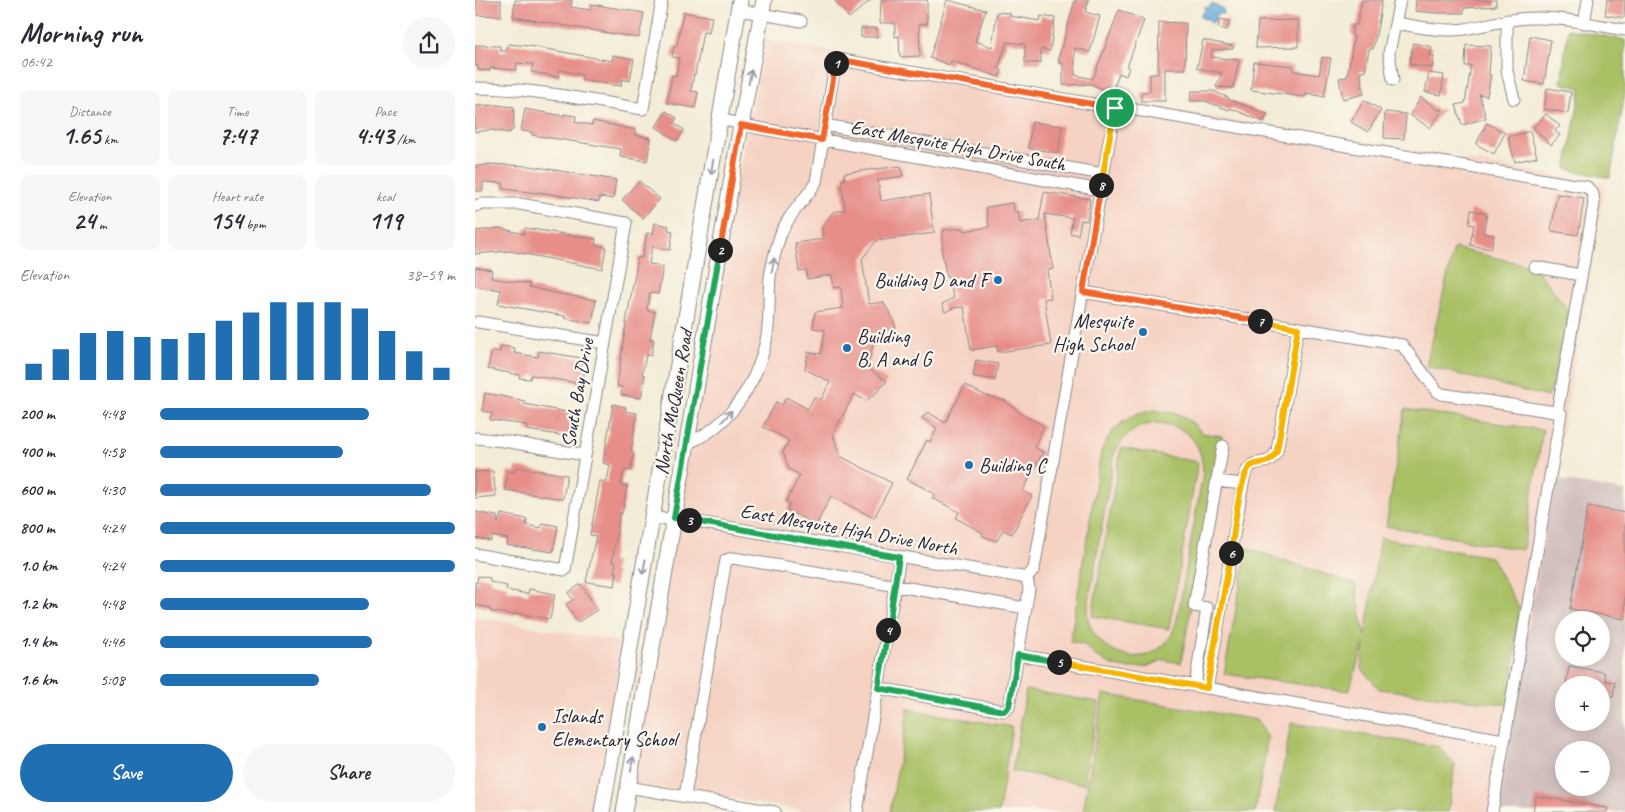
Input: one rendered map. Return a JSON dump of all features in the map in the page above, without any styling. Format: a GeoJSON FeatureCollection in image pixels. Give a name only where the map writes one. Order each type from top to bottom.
{"type":"FeatureCollection","features":[{"type":"Feature","properties":{"kind":"main road","name":"North McQueen Road"},"geometry":{"type":"LineString","coordinates":[[602,812],[740,5]]}},
{"type":"Feature","properties":{"kind":"main road","name":"North McQueen Road"},"geometry":{"type":"LineString","coordinates":[[624,812],[741,125],[763,7]]}},
{"type":"Feature","properties":{"kind":"street"},"geometry":{"type":"LineString","coordinates":[[475,88],[503,88],[543,92],[643,109],[662,0]]}},
{"type":"Feature","properties":{"kind":"street"},"geometry":{"type":"LineString","coordinates":[[1393,80],[1389,53],[1400,0]]}},
{"type":"Feature","properties":{"kind":"street"},"geometry":{"type":"LineString","coordinates":[[1584,23],[1588,0]]}},
{"type":"Feature","properties":{"kind":"street"},"geometry":{"type":"LineString","coordinates":[[740,5],[763,7],[801,21]]}},
{"type":"Feature","properties":{"kind":"street"},"geometry":{"type":"LineString","coordinates":[[1396,23],[1437,30],[1463,29],[1507,20],[1554,18],[1625,30]]}},
{"type":"Feature","properties":{"kind":"street"},"geometry":{"type":"LineString","coordinates":[[1507,20],[1507,71],[1514,99]]}},
{"type":"Feature","properties":{"kind":"street"},"geometry":{"type":"LineString","coordinates":[[687,443],[700,438],[723,421],[754,377],[765,346],[770,304],[770,277],[781,233],[816,182],[836,59],[1587,187],[1595,198],[1557,413]]}},
{"type":"Feature","properties":{"kind":"street"},"geometry":{"type":"LineString","coordinates":[[878,688],[1004,711],[1009,706],[1115,108]]}},
{"type":"Feature","properties":{"kind":"street","name":"East Mesquite High Drive South"},"geometry":{"type":"LineString","coordinates":[[720,119],[741,125],[1100,190]]}},
{"type":"Feature","properties":{"kind":"street"},"geometry":{"type":"LineString","coordinates":[[825,125],[1103,174]]}},
{"type":"Feature","properties":{"kind":"street","name":"South Bay Drive"},"geometry":{"type":"LineString","coordinates":[[475,206],[483,204],[520,204],[626,223],[565,570],[475,554]]}},
{"type":"Feature","properties":{"kind":"street"},"geometry":{"type":"LineString","coordinates":[[1535,267],[1581,275]]}},
{"type":"Feature","properties":{"kind":"street"},"geometry":{"type":"LineString","coordinates":[[1083,292],[1402,345],[1437,391],[1443,394],[1561,413],[1491,812]]}},
{"type":"Feature","properties":{"kind":"street"},"geometry":{"type":"LineString","coordinates":[[478,322],[605,343]]}},
{"type":"Feature","properties":{"kind":"street"},"geometry":{"type":"LineString","coordinates":[[1207,688],[1243,484],[1247,470],[1257,462],[1265,463],[1272,460],[1277,451],[1298,328]]}},
{"type":"Feature","properties":{"kind":"street"},"geometry":{"type":"LineString","coordinates":[[475,438],[585,455]]}},
{"type":"Feature","properties":{"kind":"street"},"geometry":{"type":"LineString","coordinates":[[1195,686],[1207,608],[1194,606],[1223,446]]}},
{"type":"Feature","properties":{"kind":"street"},"geometry":{"type":"LineString","coordinates":[[1216,481],[1243,484]]}},
{"type":"Feature","properties":{"kind":"street","name":"East Mesquite High Drive North"},"geometry":{"type":"LineString","coordinates":[[653,519],[674,518],[899,557],[1031,574]]}},
{"type":"Feature","properties":{"kind":"street"},"geometry":{"type":"LineString","coordinates":[[857,812],[899,557]]}},
{"type":"Feature","properties":{"kind":"street"},"geometry":{"type":"LineString","coordinates":[[685,796],[726,560],[733,558],[1026,608]]}},
{"type":"Feature","properties":{"kind":"street"},"geometry":{"type":"LineString","coordinates":[[1018,655],[1504,740]]}},
{"type":"Feature","properties":{"kind":"street"},"geometry":{"type":"LineString","coordinates":[[629,787],[775,812]]}},
{"type":"Feature","properties":{"kind":"shaded area","name":"Mesquite High School"},"geometry":{"type":"Polygon","coordinates":[[[766,40],[1605,184],[1498,812],[801,812],[801,810],[618,781],[642,640],[766,40]]]}},
{"type":"Feature","properties":{"kind":"shaded area"},"geometry":{"type":"Polygon","coordinates":[[[1554,479],[1625,491],[1625,812],[1498,812],[1554,479]]]}},
{"type":"Feature","properties":{"kind":"shaded area","name":"Islands Elementary School"},"geometry":{"type":"Polygon","coordinates":[[[475,617],[622,642],[594,812],[475,812],[475,617]]]}},
{"type":"Feature","properties":{"kind":"green space"},"geometry":{"type":"Polygon","coordinates":[[[1568,29],[1625,40],[1625,93],[1610,178],[1566,169],[1581,88],[1561,83],[1568,29]]]}},
{"type":"Feature","properties":{"kind":"green space"},"geometry":{"type":"Polygon","coordinates":[[[1454,248],[1535,267],[1574,317],[1548,397],[1426,366],[1454,248]]]}},
{"type":"Feature","properties":{"kind":"green space"},"geometry":{"type":"Polygon","coordinates":[[[1405,409],[1543,430],[1523,550],[1386,526],[1405,409]]]}},
{"type":"Feature","properties":{"kind":"green space"},"geometry":{"type":"Polygon","coordinates":[[[1155,410],[1178,414],[1193,423],[1202,433],[1222,436],[1181,663],[1163,660],[1146,667],[1127,668],[1114,666],[1094,655],[1084,645],[1070,642],[1101,452],[1115,429],[1129,418],[1155,410]],[[1148,424],[1136,429],[1125,437],[1114,455],[1087,613],[1091,627],[1099,639],[1109,648],[1121,654],[1147,655],[1159,648],[1170,637],[1177,619],[1203,473],[1200,453],[1191,438],[1176,427],[1167,424],[1148,424]]]}},
{"type":"Feature","properties":{"kind":"green space"},"geometry":{"type":"Polygon","coordinates":[[[1121,448],[1198,462],[1169,629],[1092,616],[1121,448]]]}},
{"type":"Feature","properties":{"kind":"green space"},"geometry":{"type":"Polygon","coordinates":[[[1380,538],[1491,557],[1519,608],[1510,705],[1379,689],[1361,668],[1364,643],[1349,691],[1224,674],[1247,548],[1355,584],[1365,637],[1380,538]]]}},
{"type":"Feature","properties":{"kind":"green space"},"geometry":{"type":"Polygon","coordinates":[[[1026,690],[1099,702],[1084,784],[1012,771],[1026,690]]]}},
{"type":"Feature","properties":{"kind":"green space"},"geometry":{"type":"Polygon","coordinates":[[[1103,694],[1257,720],[1268,738],[1255,812],[1083,812],[1103,694]]]}},
{"type":"Feature","properties":{"kind":"green space"},"geometry":{"type":"Polygon","coordinates":[[[908,709],[1012,727],[999,812],[890,812],[908,709]]]}},
{"type":"Feature","properties":{"kind":"green space"},"geometry":{"type":"Polygon","coordinates":[[[1291,723],[1439,747],[1455,764],[1448,812],[1275,812],[1291,723]]]}},
{"type":"Feature","properties":{"kind":"water"},"geometry":{"type":"Polygon","coordinates":[[[1212,3],[1224,11],[1223,14],[1216,14],[1215,21],[1211,23],[1200,15],[1205,11],[1205,7],[1208,8],[1212,3]]]}},
{"type":"Feature","properties":{"kind":"building"},"geometry":{"type":"Polygon","coordinates":[[[475,0],[501,0],[501,16],[475,15],[475,0]]]}},
{"type":"Feature","properties":{"kind":"building"},"geometry":{"type":"Polygon","coordinates":[[[515,0],[572,0],[571,7],[590,10],[591,4],[644,13],[639,38],[513,17],[515,0]]]}},
{"type":"Feature","properties":{"kind":"building"},"geometry":{"type":"Polygon","coordinates":[[[834,0],[871,0],[849,18],[834,0]]]}},
{"type":"Feature","properties":{"kind":"building"},"geometry":{"type":"Polygon","coordinates":[[[881,0],[927,0],[927,24],[919,24],[920,56],[900,57],[899,36],[895,37],[895,23],[880,23],[881,0]]]}},
{"type":"Feature","properties":{"kind":"building"},"geometry":{"type":"Polygon","coordinates":[[[947,0],[986,10],[975,41],[992,47],[997,12],[1010,13],[1010,16],[1040,21],[1041,16],[1055,18],[1050,51],[1041,49],[1041,63],[1025,63],[1025,44],[1007,42],[998,68],[1002,70],[999,77],[951,61],[950,65],[930,58],[947,0]]]}},
{"type":"Feature","properties":{"kind":"building"},"geometry":{"type":"Polygon","coordinates":[[[1075,0],[1089,0],[1085,12],[1100,16],[1090,52],[1075,48],[1075,75],[1093,79],[1119,10],[1144,20],[1127,67],[1129,68],[1126,76],[1119,73],[1112,93],[1091,84],[1063,85],[1063,63],[1059,63],[1059,56],[1075,0]]]}},
{"type":"Feature","properties":{"kind":"building"},"geometry":{"type":"Polygon","coordinates":[[[1362,0],[1382,0],[1378,25],[1373,49],[1369,49],[1365,72],[1360,71],[1364,94],[1343,99],[1339,78],[1347,77],[1354,36],[1351,35],[1353,25],[1357,25],[1362,0]]]}},
{"type":"Feature","properties":{"kind":"building"},"geometry":{"type":"Polygon","coordinates":[[[1416,0],[1496,0],[1496,6],[1464,8],[1464,13],[1436,13],[1415,11],[1416,0]]]}},
{"type":"Feature","properties":{"kind":"building"},"geometry":{"type":"Polygon","coordinates":[[[1607,0],[1625,0],[1624,18],[1605,15],[1607,0]]]}},
{"type":"Feature","properties":{"kind":"building"},"geometry":{"type":"Polygon","coordinates":[[[683,12],[712,17],[709,33],[703,32],[694,74],[691,91],[698,92],[695,108],[667,103],[672,75],[676,76],[679,58],[672,57],[674,46],[677,46],[683,12]]]}},
{"type":"Feature","properties":{"kind":"building"},"geometry":{"type":"Polygon","coordinates":[[[1220,19],[1229,21],[1227,30],[1218,28],[1220,19]]]}},
{"type":"Feature","properties":{"kind":"building"},"geometry":{"type":"Polygon","coordinates":[[[1298,20],[1298,47],[1256,48],[1258,21],[1298,20]]]}},
{"type":"Feature","properties":{"kind":"building"},"geometry":{"type":"Polygon","coordinates":[[[1159,22],[1186,23],[1185,69],[1165,69],[1165,101],[1141,101],[1141,92],[1150,92],[1150,74],[1158,74],[1159,22]]]}},
{"type":"Feature","properties":{"kind":"building"},"geometry":{"type":"Polygon","coordinates":[[[861,28],[877,28],[877,37],[861,37],[861,28]]]}},
{"type":"Feature","properties":{"kind":"building"},"geometry":{"type":"Polygon","coordinates":[[[1530,36],[1551,40],[1544,84],[1524,81],[1530,36]]]}},
{"type":"Feature","properties":{"kind":"building"},"geometry":{"type":"Polygon","coordinates":[[[1203,40],[1233,46],[1233,49],[1212,50],[1211,57],[1239,60],[1233,88],[1216,87],[1222,73],[1197,68],[1203,40]]]}},
{"type":"Feature","properties":{"kind":"building"},"geometry":{"type":"Polygon","coordinates":[[[1413,43],[1432,47],[1430,55],[1434,56],[1432,68],[1409,64],[1413,43]]]}},
{"type":"Feature","properties":{"kind":"building"},"geometry":{"type":"Polygon","coordinates":[[[508,44],[530,46],[612,61],[613,55],[634,59],[630,81],[622,79],[621,86],[593,82],[581,80],[582,75],[560,70],[559,77],[531,72],[533,64],[517,63],[516,70],[490,68],[490,71],[478,70],[478,66],[475,66],[475,45],[500,46],[500,51],[506,51],[508,44]]]}},
{"type":"Feature","properties":{"kind":"building"},"geometry":{"type":"Polygon","coordinates":[[[1466,45],[1491,46],[1489,75],[1491,75],[1487,96],[1479,94],[1486,118],[1462,125],[1456,105],[1465,103],[1471,66],[1465,66],[1466,45]]]}},
{"type":"Feature","properties":{"kind":"building"},"geometry":{"type":"Polygon","coordinates":[[[1322,57],[1331,58],[1324,97],[1306,93],[1305,97],[1251,90],[1254,62],[1293,66],[1293,71],[1319,75],[1322,57]]]}},
{"type":"Feature","properties":{"kind":"building"},"geometry":{"type":"Polygon","coordinates":[[[1429,73],[1444,75],[1441,95],[1425,92],[1429,73]]]}},
{"type":"Feature","properties":{"kind":"building"},"geometry":{"type":"Polygon","coordinates":[[[1547,88],[1571,92],[1568,113],[1544,109],[1547,88]]]}},
{"type":"Feature","properties":{"kind":"building"},"geometry":{"type":"Polygon","coordinates":[[[1192,91],[1213,91],[1267,114],[1264,122],[1230,108],[1229,110],[1205,101],[1190,101],[1192,91]]]}},
{"type":"Feature","properties":{"kind":"building"},"geometry":{"type":"Polygon","coordinates":[[[1421,97],[1438,110],[1443,109],[1430,128],[1410,115],[1421,97]]]}},
{"type":"Feature","properties":{"kind":"building"},"geometry":{"type":"Polygon","coordinates":[[[1364,100],[1381,110],[1368,132],[1351,122],[1364,100]]]}},
{"type":"Feature","properties":{"kind":"building"},"geometry":{"type":"Polygon","coordinates":[[[496,105],[514,107],[513,130],[510,133],[490,130],[475,132],[475,106],[496,105]]]}},
{"type":"Feature","properties":{"kind":"building"},"geometry":{"type":"Polygon","coordinates":[[[525,109],[564,116],[564,114],[576,116],[575,122],[592,125],[593,121],[636,130],[635,135],[651,138],[647,161],[620,157],[621,149],[532,135],[532,132],[521,131],[525,109]]]}},
{"type":"Feature","properties":{"kind":"building"},"geometry":{"type":"Polygon","coordinates":[[[666,111],[677,118],[674,123],[684,130],[677,141],[656,127],[666,111]]]}},
{"type":"Feature","properties":{"kind":"building"},"geometry":{"type":"Polygon","coordinates":[[[1385,112],[1406,114],[1404,139],[1384,138],[1385,112]]]}},
{"type":"Feature","properties":{"kind":"building"},"geometry":{"type":"Polygon","coordinates":[[[1546,114],[1560,126],[1555,131],[1560,135],[1551,145],[1533,128],[1546,114]]]}},
{"type":"Feature","properties":{"kind":"building"},"geometry":{"type":"Polygon","coordinates":[[[1032,122],[1062,126],[1058,153],[1028,148],[1032,122]]]}},
{"type":"Feature","properties":{"kind":"building"},"geometry":{"type":"Polygon","coordinates":[[[1487,123],[1505,133],[1494,154],[1476,144],[1487,123]]]}},
{"type":"Feature","properties":{"kind":"building"},"geometry":{"type":"Polygon","coordinates":[[[1530,131],[1537,157],[1515,162],[1508,137],[1530,131]]]}},
{"type":"Feature","properties":{"kind":"building"},"geometry":{"type":"Polygon","coordinates":[[[487,164],[530,166],[616,180],[613,199],[600,197],[599,202],[538,192],[503,189],[503,183],[483,182],[483,191],[475,191],[475,166],[487,164]]]}},
{"type":"Feature","properties":{"kind":"building","name":"Building B, A and G"},"geometry":{"type":"Polygon","coordinates":[[[901,166],[903,176],[878,180],[881,201],[929,194],[934,233],[876,241],[862,259],[869,304],[883,302],[896,328],[872,334],[873,344],[866,367],[887,381],[866,401],[854,394],[833,434],[840,456],[892,483],[874,518],[831,496],[816,525],[787,510],[790,504],[786,502],[800,475],[789,469],[783,452],[789,440],[763,427],[776,402],[782,405],[786,397],[808,409],[814,397],[821,400],[830,382],[805,369],[808,352],[821,354],[825,330],[813,328],[815,312],[843,308],[841,287],[834,288],[832,275],[807,279],[806,270],[799,271],[795,243],[823,239],[822,227],[833,212],[845,210],[841,180],[845,180],[844,173],[901,166]]]}},
{"type":"Feature","properties":{"kind":"building"},"geometry":{"type":"Polygon","coordinates":[[[639,181],[660,199],[643,218],[622,200],[639,181]]]}},
{"type":"Feature","properties":{"kind":"building","name":"Building D and F"},"geometry":{"type":"Polygon","coordinates":[[[1044,192],[1090,199],[1087,221],[1081,220],[1078,235],[1070,233],[1073,218],[1045,214],[1053,269],[1047,270],[1051,298],[1044,299],[1051,345],[998,352],[997,346],[971,350],[964,307],[953,308],[945,312],[942,304],[954,298],[942,253],[943,230],[964,228],[964,231],[989,227],[986,207],[1013,203],[1014,212],[1018,211],[1020,223],[1039,220],[1044,192]]]}},
{"type":"Feature","properties":{"kind":"building"},"geometry":{"type":"Polygon","coordinates":[[[1557,194],[1584,198],[1578,235],[1551,231],[1557,194]]]}},
{"type":"Feature","properties":{"kind":"building"},"geometry":{"type":"Polygon","coordinates":[[[1471,210],[1487,214],[1483,233],[1494,235],[1491,249],[1470,245],[1474,225],[1469,224],[1471,210]]]}},
{"type":"Feature","properties":{"kind":"building"},"geometry":{"type":"Polygon","coordinates":[[[655,223],[669,226],[668,230],[673,231],[670,250],[652,247],[649,264],[663,266],[658,294],[650,293],[647,310],[655,312],[650,339],[654,340],[651,356],[646,355],[642,374],[645,375],[641,398],[621,395],[622,387],[617,386],[638,257],[642,258],[647,233],[653,234],[655,223]]]}},
{"type":"Feature","properties":{"kind":"building"},"geometry":{"type":"Polygon","coordinates":[[[500,228],[524,234],[525,228],[596,239],[595,245],[606,247],[602,269],[510,251],[475,254],[475,231],[500,228]]]}},
{"type":"Feature","properties":{"kind":"building"},"geometry":{"type":"Polygon","coordinates":[[[475,267],[492,270],[491,278],[530,284],[529,287],[596,300],[592,323],[564,318],[565,316],[498,304],[501,290],[475,286],[475,267]]]}},
{"type":"Feature","properties":{"kind":"building"},"geometry":{"type":"Polygon","coordinates":[[[501,346],[515,348],[514,353],[538,357],[539,351],[587,359],[582,384],[531,375],[530,379],[519,378],[520,375],[488,369],[492,350],[500,352],[501,346]]]}},
{"type":"Feature","properties":{"kind":"building"},"geometry":{"type":"Polygon","coordinates":[[[976,360],[998,364],[995,380],[973,376],[976,360]]]}},
{"type":"Feature","properties":{"kind":"building","name":"Building C"},"geometry":{"type":"Polygon","coordinates":[[[965,385],[984,395],[1006,401],[1021,414],[1044,426],[1034,447],[1043,452],[1023,491],[1032,496],[1012,534],[1003,530],[997,541],[982,536],[983,533],[956,518],[959,512],[932,498],[935,494],[907,479],[927,440],[930,442],[937,428],[922,418],[928,412],[945,423],[965,385]]]}},
{"type":"Feature","properties":{"kind":"building"},"geometry":{"type":"Polygon","coordinates":[[[485,393],[525,401],[524,404],[577,414],[573,437],[526,430],[527,425],[490,420],[492,413],[482,411],[485,393]]]}},
{"type":"Feature","properties":{"kind":"building"},"geometry":{"type":"Polygon","coordinates":[[[613,404],[626,407],[625,411],[637,413],[631,452],[634,452],[630,471],[624,470],[621,485],[627,486],[622,514],[620,513],[612,562],[616,563],[614,572],[617,573],[615,586],[586,582],[596,536],[590,535],[600,481],[607,482],[610,465],[603,463],[613,404]]]}},
{"type":"Feature","properties":{"kind":"building"},"geometry":{"type":"Polygon","coordinates":[[[516,467],[567,475],[563,499],[505,490],[508,471],[515,472],[516,467]]]}},
{"type":"Feature","properties":{"kind":"building"},"geometry":{"type":"Polygon","coordinates":[[[493,471],[496,496],[475,498],[475,472],[493,471]]]}},
{"type":"Feature","properties":{"kind":"building"},"geometry":{"type":"Polygon","coordinates":[[[1588,506],[1625,513],[1625,619],[1610,616],[1610,611],[1570,609],[1588,506]]]}},
{"type":"Feature","properties":{"kind":"building"},"geometry":{"type":"Polygon","coordinates":[[[475,512],[497,516],[498,523],[501,514],[527,519],[526,525],[541,528],[542,523],[558,526],[553,552],[507,545],[508,539],[492,536],[491,541],[475,538],[475,512]]]}},
{"type":"Feature","properties":{"kind":"building"},"geometry":{"type":"Polygon","coordinates":[[[478,576],[490,578],[490,582],[507,586],[506,590],[528,594],[529,589],[555,594],[550,619],[490,611],[490,608],[475,605],[475,582],[477,583],[478,576]]]}},
{"type":"Feature","properties":{"kind":"building"},"geometry":{"type":"Polygon","coordinates":[[[581,584],[597,610],[578,622],[566,604],[573,600],[568,593],[581,584]]]}},
{"type":"Feature","properties":{"kind":"building"},"geometry":{"type":"Polygon","coordinates":[[[1569,666],[1604,672],[1605,676],[1567,676],[1569,666]]]}},
{"type":"Feature","properties":{"kind":"building"},"geometry":{"type":"Polygon","coordinates":[[[1610,681],[1615,682],[1613,697],[1610,696],[1610,681]]]}},
{"type":"Feature","properties":{"kind":"building"},"geometry":{"type":"Polygon","coordinates":[[[1536,796],[1608,808],[1607,812],[1533,812],[1536,796]]]}},
{"type":"Feature","properties":{"kind":"place","name":"Building D and F"},"geometry":{"type":"Point","coordinates":[998,280]}},
{"type":"Feature","properties":{"kind":"place","name":"Mesquite High School"},"geometry":{"type":"Point","coordinates":[1143,332]}},
{"type":"Feature","properties":{"kind":"place","name":"Building B, A and G"},"geometry":{"type":"Point","coordinates":[847,348]}},
{"type":"Feature","properties":{"kind":"place","name":"Building C"},"geometry":{"type":"Point","coordinates":[969,465]}},
{"type":"Feature","properties":{"kind":"place","name":"Islands Elementary School"},"geometry":{"type":"Point","coordinates":[542,727]}},
{"type":"Feature","properties":{"kind":"route"},"geometry":{"type":"LineString","coordinates":[[836,59],[1115,108],[1083,292],[1298,328],[1277,451],[1272,460],[1265,463],[1257,462],[1247,470],[1241,489],[1207,688],[1018,655],[1009,706],[1004,711],[878,688],[899,557],[674,518],[741,125],[822,140],[836,59]]}}]}
